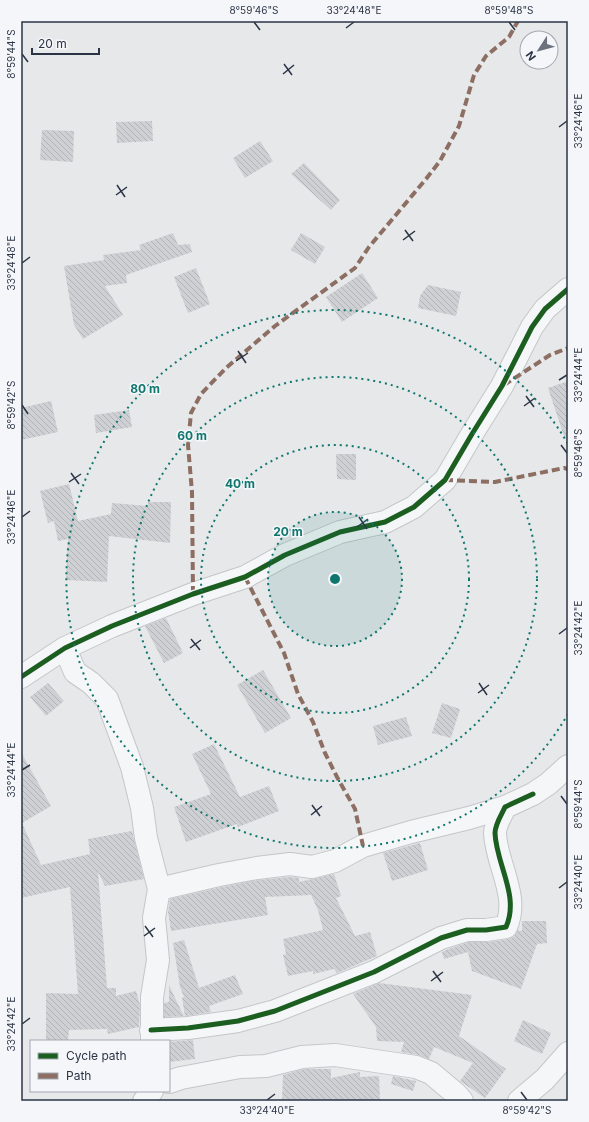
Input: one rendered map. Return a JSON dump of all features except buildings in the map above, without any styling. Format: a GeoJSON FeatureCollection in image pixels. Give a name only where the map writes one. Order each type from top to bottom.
{"type":"FeatureCollection","features":[{"type":"Feature","properties":{"kind":"street"},"geometry":{"type":"LineString","coordinates":[[21,677],[65,648],[112,626],[186,597],[246,577],[285,555],[340,532],[385,522],[414,506],[445,480],[502,386],[532,327],[545,309],[568,289]]}},
{"type":"Feature","properties":{"kind":"street"},"geometry":{"type":"LineString","coordinates":[[65,648],[75,672],[91,683],[108,699],[132,767],[142,808],[146,838],[159,889],[154,918],[158,960],[152,997],[151,1035],[238,1021],[267,1013],[374,972],[441,938],[467,930],[486,930],[506,927],[510,917],[510,896],[495,833],[505,806]]}},
{"type":"Feature","properties":{"kind":"street"},"geometry":{"type":"LineString","coordinates":[[159,889],[219,874],[290,864],[312,867],[335,861],[363,846],[411,832],[469,818],[505,806],[533,794],[548,784],[568,766]]}},
{"type":"Feature","properties":{"kind":"street"},"geometry":{"type":"LineString","coordinates":[[519,1101],[545,1079],[568,1053]]}},
{"type":"Feature","properties":{"kind":"street"},"geometry":{"type":"LineString","coordinates":[[170,1082],[181,1078],[240,1067],[266,1066],[302,1057],[335,1055],[416,1067],[431,1073],[462,1101]]}},
{"type":"Feature","properties":{"kind":"street"},"geometry":{"type":"LineString","coordinates":[[144,1101],[151,1092]]}},
{"type":"Feature","properties":{"kind":"marked path"},"geometry":{"type":"LineString","coordinates":[[193,594],[192,492],[188,445],[191,413],[201,394],[226,368],[275,326],[355,268],[369,247],[440,161],[459,126],[474,75],[486,56],[509,37],[518,21]]}},
{"type":"Feature","properties":{"kind":"marked path"},"geometry":{"type":"LineString","coordinates":[[504,385],[550,355],[568,348]]}},
{"type":"Feature","properties":{"kind":"marked path"},"geometry":{"type":"LineString","coordinates":[[445,480],[495,482],[564,468],[568,469]]}},
{"type":"Feature","properties":{"kind":"marked path"},"geometry":{"type":"LineString","coordinates":[[245,577],[284,653],[298,694],[313,722],[325,753],[355,809],[363,846]]}},
{"type":"Feature","properties":{"kind":"cycle path"},"geometry":{"type":"LineString","coordinates":[[21,677],[65,648],[112,626],[193,594],[245,577],[285,555],[340,532],[385,522],[414,507],[445,480],[502,386],[532,327],[545,309],[568,289]]}},
{"type":"Feature","properties":{"kind":"cycle path"},"geometry":{"type":"LineString","coordinates":[[151,1030],[188,1028],[238,1021],[275,1011],[374,972],[441,938],[467,930],[486,930],[506,927],[510,915],[509,892],[496,845],[495,830],[505,807],[533,794]]}}]}
